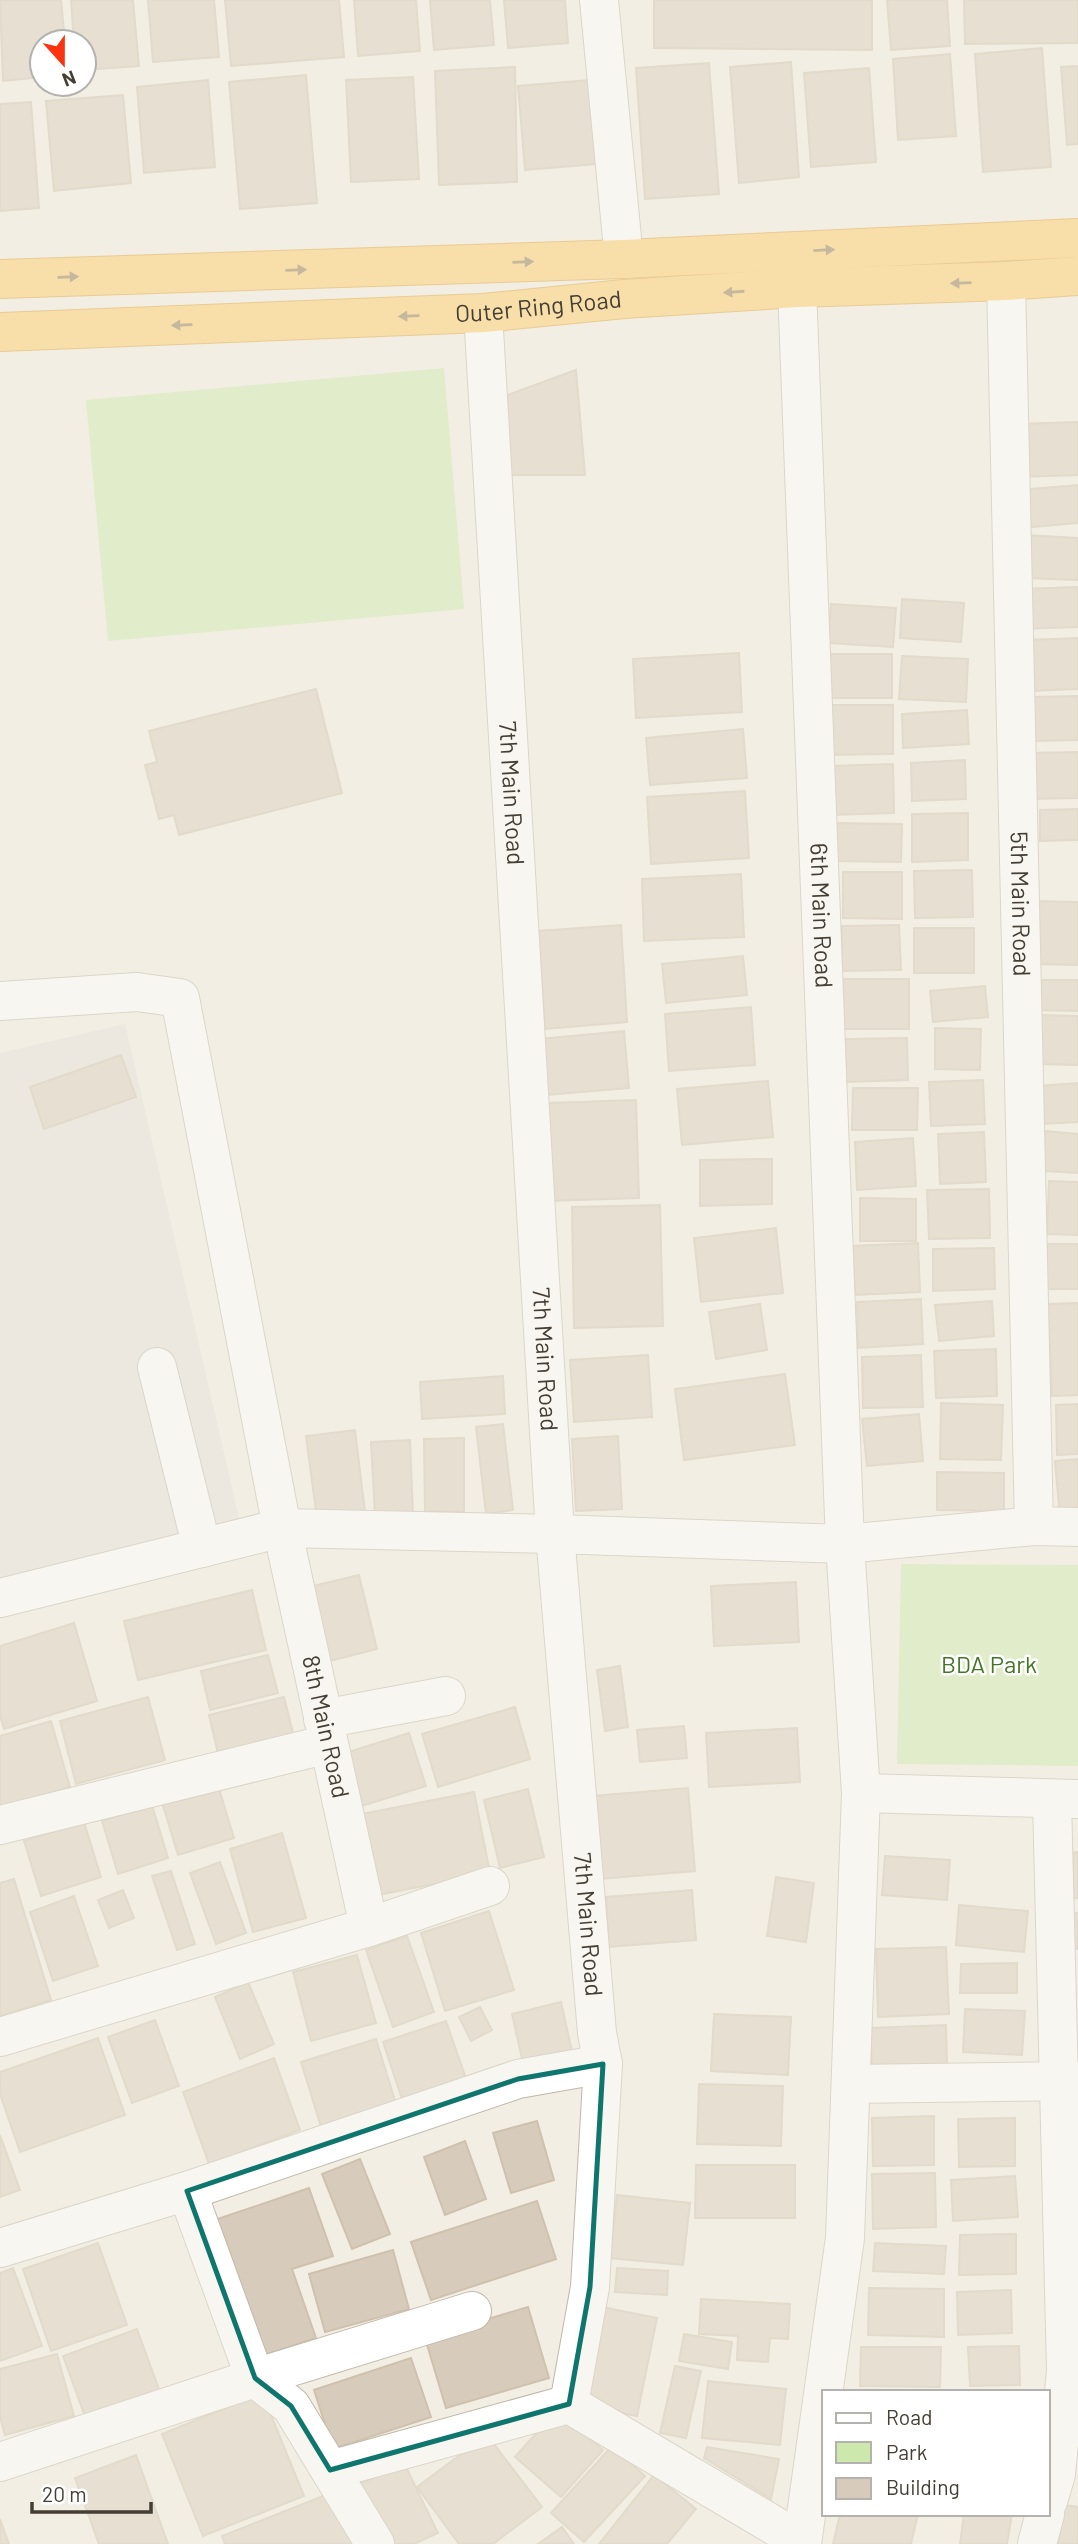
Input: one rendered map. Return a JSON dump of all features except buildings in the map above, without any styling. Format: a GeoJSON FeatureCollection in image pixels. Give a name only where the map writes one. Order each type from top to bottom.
{"type":"FeatureCollection","features":[{"type":"Feature","properties":{"kind":"highway","name":"Outer Ring Road"},"geometry":{"type":"LineString","coordinates":[[0,279],[624,259],[1078,238]]}},
{"type":"Feature","properties":{"kind":"highway","name":"Outer Ring Road"},"geometry":{"type":"LineString","coordinates":[[0,332],[483,313],[624,299],[797,288],[1078,276]]}},
{"type":"Feature","properties":{"kind":"street"},"geometry":{"type":"LineString","coordinates":[[599,0],[624,259]]}},
{"type":"Feature","properties":{"kind":"street","name":"5th Main Road"},"geometry":{"type":"LineString","coordinates":[[1006,281],[1034,1526]]}},
{"type":"Feature","properties":{"kind":"street","name":"6th Main Road"},"geometry":{"type":"LineString","coordinates":[[797,288],[845,1544],[861,1793],[845,2238],[824,2390]]}},
{"type":"Feature","properties":{"kind":"street","name":"7th Main Road"},"geometry":{"type":"LineString","coordinates":[[483,313],[555,1534],[597,2033],[604,2064],[590,2287],[569,2404]]}},
{"type":"Feature","properties":{"kind":"street","name":"8th Main Road"},"geometry":{"type":"LineString","coordinates":[[0,1001],[137,992],[180,998],[282,1528],[369,1927]]}},
{"type":"Feature","properties":{"kind":"street"},"geometry":{"type":"LineString","coordinates":[[157,1367],[202,1548]]}},
{"type":"Feature","properties":{"kind":"street"},"geometry":{"type":"LineString","coordinates":[[0,1598],[282,1528],[845,1544],[1034,1526],[1078,1527]]}},
{"type":"Feature","properties":{"kind":"street"},"geometry":{"type":"LineString","coordinates":[[0,1825],[446,1696]]}},
{"type":"Feature","properties":{"kind":"street"},"geometry":{"type":"LineString","coordinates":[[861,1793],[1065,1800],[1069,2081],[1066,2371],[1056,2474],[1050,2494]]}},
{"type":"Feature","properties":{"kind":"street"},"geometry":{"type":"LineString","coordinates":[[0,2036],[369,1927],[490,1886]]}},
{"type":"Feature","properties":{"kind":"street"},"geometry":{"type":"LineString","coordinates":[[0,2248],[187,2191],[518,2080],[604,2064]]}},
{"type":"Feature","properties":{"kind":"street"},"geometry":{"type":"LineString","coordinates":[[851,2084],[1069,2081]]}},
{"type":"Feature","properties":{"kind":"street"},"geometry":{"type":"LineString","coordinates":[[187,2191],[255,2378],[291,2406],[375,2544]]}},
{"type":"Feature","properties":{"kind":"street"},"geometry":{"type":"LineString","coordinates":[[0,2462],[255,2378],[472,2311]]}},
{"type":"Feature","properties":{"kind":"street","name":"6th Main Road"},"geometry":{"type":"LineString","coordinates":[[802,2543],[822,2401]]}},
{"type":"Feature","properties":{"kind":"street"},"geometry":{"type":"LineString","coordinates":[[330,2470],[569,2404],[802,2543]]}},
{"type":"Feature","properties":{"kind":"street"},"geometry":{"type":"LineString","coordinates":[[1037,2544],[1044,2516]]}},
{"type":"Feature","properties":{"kind":"highlighted area"},"geometry":{"type":"Polygon","coordinates":[[[603,2064],[590,2287],[569,2404],[330,2470],[291,2406],[255,2378],[187,2191],[518,2079],[603,2064]]]}},
{"type":"Feature","properties":{"kind":"shaded area"},"geometry":{"type":"Polygon","coordinates":[[[125,1024],[240,1522],[0,1578],[0,1053],[125,1024]]]}},
{"type":"Feature","properties":{"kind":"green space"},"geometry":{"type":"Polygon","coordinates":[[[444,368],[464,609],[108,641],[86,400],[444,368]]]}},
{"type":"Feature","properties":{"kind":"green space","name":"BDA Park"},"geometry":{"type":"Polygon","coordinates":[[[901,1564],[1078,1565],[1078,1766],[897,1764],[901,1564]]]}}]}
